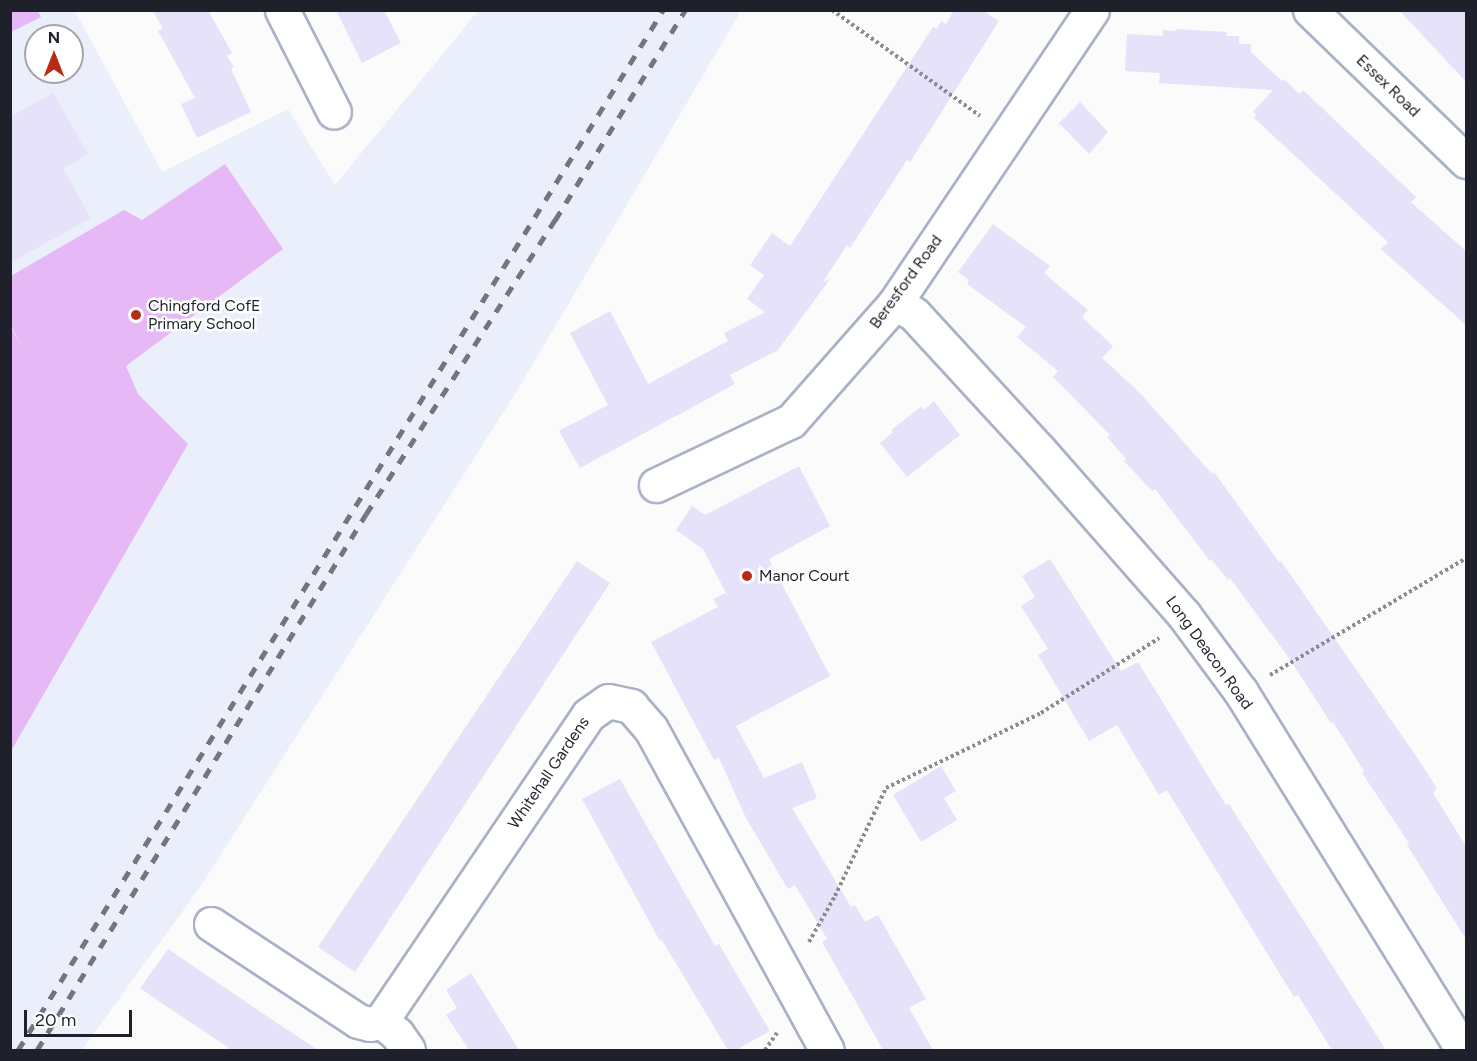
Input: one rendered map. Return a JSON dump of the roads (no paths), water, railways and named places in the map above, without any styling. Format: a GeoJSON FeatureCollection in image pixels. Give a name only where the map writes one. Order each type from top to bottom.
{"type":"FeatureCollection","features":[{"type":"Feature","properties":{"kind":"street"},"geometry":{"type":"LineString","coordinates":[[282,10],[334,112]]}},
{"type":"Feature","properties":{"kind":"street","name":"Beresford Road"},"geometry":{"type":"LineString","coordinates":[[656,485],[791,421],[895,303],[1092,10]]}},
{"type":"Feature","properties":{"kind":"street","name":"Essex Road"},"geometry":{"type":"LineString","coordinates":[[1310,10],[1467,162]]}},
{"type":"Feature","properties":{"kind":"street","name":"Long Deacon Road"},"geometry":{"type":"LineString","coordinates":[[895,303],[922,323],[1184,615],[1241,692],[1463,1050]]}},
{"type":"Feature","properties":{"kind":"street","name":"Whitehall Gardens"},"geometry":{"type":"LineString","coordinates":[[381,1021],[588,715],[608,701],[631,706],[651,729],[827,1050]]}},
{"type":"Feature","properties":{"kind":"street"},"geometry":{"type":"LineString","coordinates":[[211,924],[358,1021],[370,1024],[381,1021],[397,1034],[408,1050]]}},
{"type":"Feature","properties":{"kind":"railway"},"geometry":{"type":"LineString","coordinates":[[18,1050],[663,10]]}},
{"type":"Feature","properties":{"kind":"railway"},"geometry":{"type":"LineString","coordinates":[[37,1050],[366,514],[555,220],[685,10]]}},
{"type":"Feature","properties":{"kind":"place","name":"Chingford CofE Primary School"},"geometry":{"type":"Point","coordinates":[136,315]}},
{"type":"Feature","properties":{"kind":"place","name":"Manor Court"},"geometry":{"type":"Point","coordinates":[747,576]}}]}
